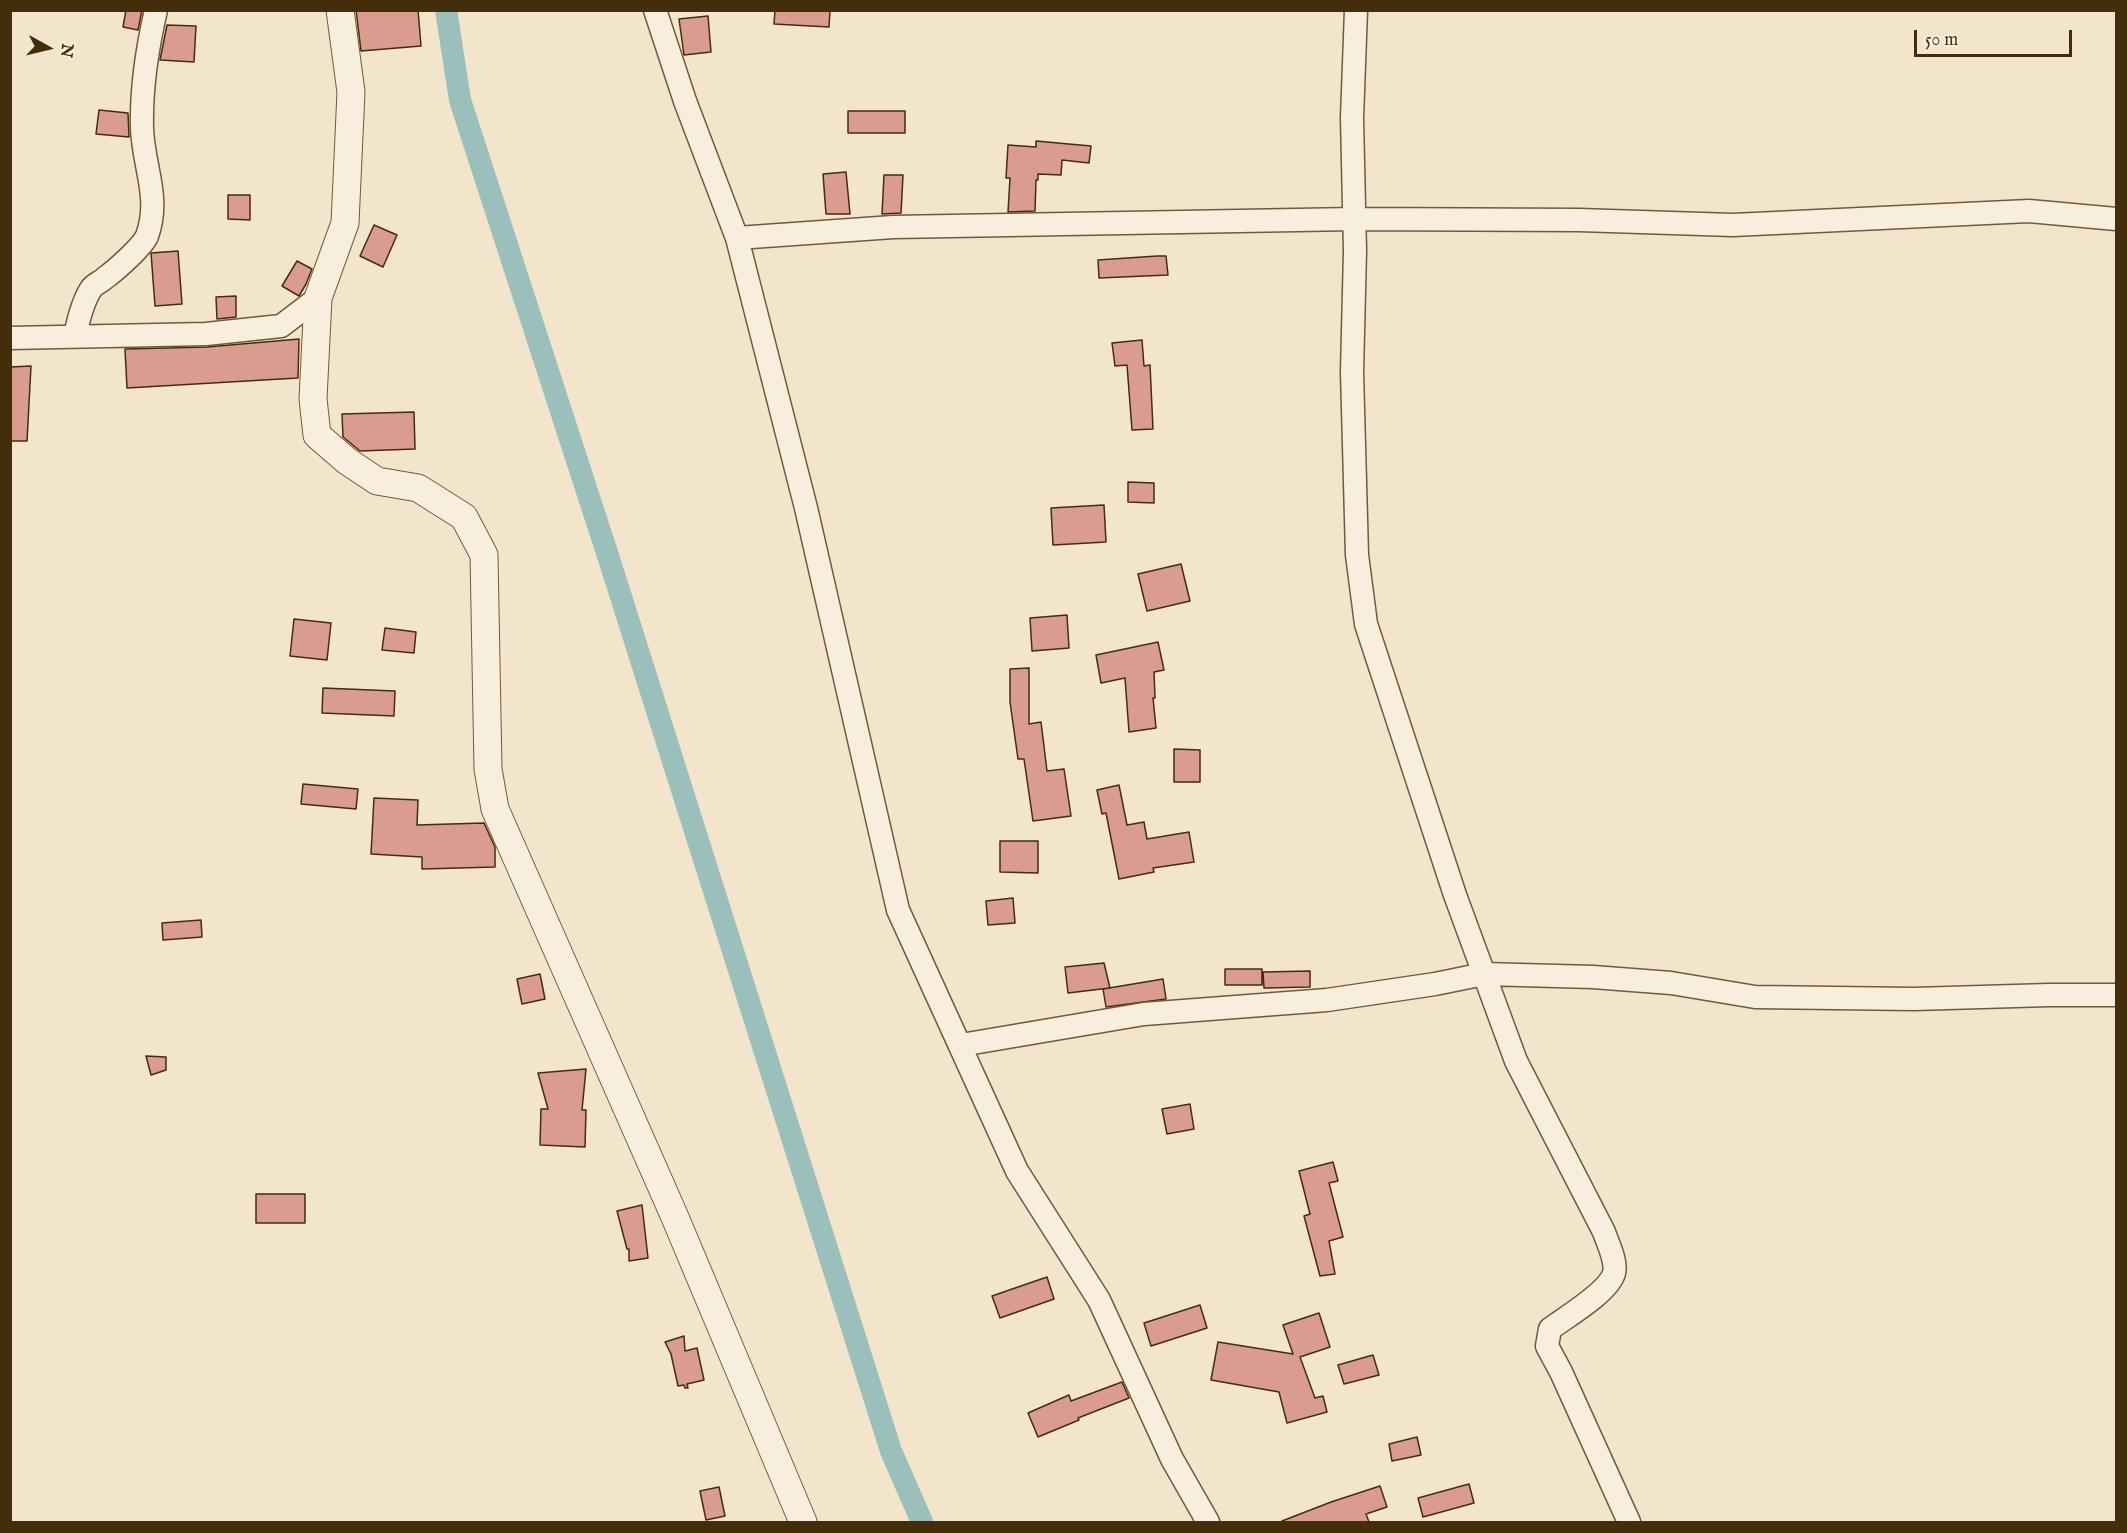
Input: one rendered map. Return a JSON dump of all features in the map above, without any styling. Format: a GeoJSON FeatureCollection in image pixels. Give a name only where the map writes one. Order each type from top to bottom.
{"type":"FeatureCollection","features":[{"type":"Feature","properties":{"kind":"street"},"geometry":{"type":"LineString","coordinates":[[75,336],[78,319],[92,287],[106,278],[146,238],[151,219],[153,209],[151,176],[142,131],[147,51],[156,10]]}},
{"type":"Feature","properties":{"kind":"street"},"geometry":{"type":"LineString","coordinates":[[340,10],[351,92],[345,223],[318,298],[313,399],[317,435],[347,461],[377,481],[418,488],[464,517],[484,555],[488,769],[495,809],[669,1205],[803,1522]]}},
{"type":"Feature","properties":{"kind":"street"},"geometry":{"type":"LineString","coordinates":[[655,10],[685,101],[737,238],[806,508],[898,910],[962,1045],[1017,1171],[1099,1300],[1172,1459],[1208,1522]]}},
{"type":"Feature","properties":{"kind":"street"},"geometry":{"type":"LineString","coordinates":[[1356,10],[1352,118],[1354,219],[1352,372],[1357,555],[1366,624],[1455,895],[1516,1061],[1604,1232],[1612,1254],[1615,1272],[1608,1285],[1550,1329],[1547,1346],[1629,1522]]}},
{"type":"Feature","properties":{"kind":"street"},"geometry":{"type":"LineString","coordinates":[[737,238],[893,227],[1354,219],[1579,220],[1733,225],[2029,211],[2116,219]]}},
{"type":"Feature","properties":{"kind":"street"},"geometry":{"type":"LineString","coordinates":[[10,338],[206,334],[281,326],[318,298]]}},
{"type":"Feature","properties":{"kind":"street"},"geometry":{"type":"LineString","coordinates":[[962,1045],[1144,1014],[1327,1000],[1435,984],[1484,974],[1593,977],[1671,983],[1755,997],[1914,999],[2116,995]]}},
{"type":"Feature","properties":{"kind":"building"},"geometry":{"type":"Polygon","coordinates":[[[126,10],[142,10],[138,30],[123,27],[126,10]]]}},
{"type":"Feature","properties":{"kind":"building"},"geometry":{"type":"Polygon","coordinates":[[[356,10],[418,10],[421,46],[361,51],[356,10]]]}},
{"type":"Feature","properties":{"kind":"building"},"geometry":{"type":"Polygon","coordinates":[[[775,10],[830,10],[829,27],[774,24],[775,10]]]}},
{"type":"Feature","properties":{"kind":"building"},"geometry":{"type":"Polygon","coordinates":[[[708,16],[711,52],[684,55],[679,19],[708,16]]]}},
{"type":"Feature","properties":{"kind":"building"},"geometry":{"type":"Polygon","coordinates":[[[167,25],[196,26],[194,62],[160,60],[167,25]]]}},
{"type":"Feature","properties":{"kind":"building"},"geometry":{"type":"Polygon","coordinates":[[[99,110],[128,113],[129,137],[96,134],[99,110]]]}},
{"type":"Feature","properties":{"kind":"building"},"geometry":{"type":"Polygon","coordinates":[[[848,111],[905,111],[905,133],[848,133],[848,111]]]}},
{"type":"Feature","properties":{"kind":"building"},"geometry":{"type":"Polygon","coordinates":[[[1036,141],[1091,146],[1089,163],[1062,160],[1061,175],[1038,174],[1035,211],[1008,212],[1010,178],[1006,178],[1008,145],[1036,147],[1036,141]]]}},
{"type":"Feature","properties":{"kind":"building"},"geometry":{"type":"Polygon","coordinates":[[[846,172],[850,214],[826,214],[823,174],[846,172]]]}},
{"type":"Feature","properties":{"kind":"building"},"geometry":{"type":"Polygon","coordinates":[[[884,175],[903,175],[901,213],[882,214],[884,175]]]}},
{"type":"Feature","properties":{"kind":"building"},"geometry":{"type":"Polygon","coordinates":[[[228,195],[250,195],[250,220],[228,219],[228,195]]]}},
{"type":"Feature","properties":{"kind":"building"},"geometry":{"type":"Polygon","coordinates":[[[374,225],[397,235],[383,267],[360,256],[374,225]]]}},
{"type":"Feature","properties":{"kind":"building"},"geometry":{"type":"Polygon","coordinates":[[[178,251],[182,304],[155,306],[151,253],[178,251]]]}},
{"type":"Feature","properties":{"kind":"building"},"geometry":{"type":"Polygon","coordinates":[[[1166,256],[1168,275],[1099,278],[1098,260],[1166,256]]]}},
{"type":"Feature","properties":{"kind":"building"},"geometry":{"type":"Polygon","coordinates":[[[297,261],[312,269],[299,296],[282,286],[297,261]]]}},
{"type":"Feature","properties":{"kind":"building"},"geometry":{"type":"Polygon","coordinates":[[[236,296],[236,317],[217,319],[216,297],[236,296]]]}},
{"type":"Feature","properties":{"kind":"building"},"geometry":{"type":"Polygon","coordinates":[[[299,339],[298,378],[127,388],[125,349],[207,347],[299,339]]]}},
{"type":"Feature","properties":{"kind":"building"},"geometry":{"type":"Polygon","coordinates":[[[1142,340],[1144,366],[1150,365],[1153,429],[1132,430],[1127,365],[1115,366],[1112,343],[1142,340]]]}},
{"type":"Feature","properties":{"kind":"building"},"geometry":{"type":"Polygon","coordinates":[[[31,366],[27,441],[10,441],[10,367],[31,366]]]}},
{"type":"Feature","properties":{"kind":"building"},"geometry":{"type":"Polygon","coordinates":[[[414,412],[415,449],[360,451],[343,437],[342,414],[414,412]]]}},
{"type":"Feature","properties":{"kind":"building"},"geometry":{"type":"Polygon","coordinates":[[[1128,482],[1154,483],[1154,503],[1128,502],[1128,482]]]}},
{"type":"Feature","properties":{"kind":"building"},"geometry":{"type":"Polygon","coordinates":[[[1104,505],[1106,542],[1053,545],[1051,508],[1104,505]]]}},
{"type":"Feature","properties":{"kind":"building"},"geometry":{"type":"Polygon","coordinates":[[[1181,564],[1190,601],[1147,611],[1138,574],[1181,564]]]}},
{"type":"Feature","properties":{"kind":"building"},"geometry":{"type":"Polygon","coordinates":[[[1067,615],[1069,648],[1032,651],[1030,618],[1067,615]]]}},
{"type":"Feature","properties":{"kind":"building"},"geometry":{"type":"Polygon","coordinates":[[[294,619],[331,623],[327,660],[290,656],[294,619]]]}},
{"type":"Feature","properties":{"kind":"building"},"geometry":{"type":"Polygon","coordinates":[[[385,628],[416,632],[414,653],[382,650],[385,628]]]}},
{"type":"Feature","properties":{"kind":"building"},"geometry":{"type":"Polygon","coordinates":[[[1158,642],[1164,670],[1154,672],[1155,698],[1153,698],[1156,728],[1129,732],[1125,678],[1101,683],[1096,655],[1158,642]]]}},
{"type":"Feature","properties":{"kind":"building"},"geometry":{"type":"Polygon","coordinates":[[[1029,668],[1029,724],[1041,722],[1047,771],[1064,769],[1071,816],[1033,821],[1024,759],[1018,759],[1010,702],[1010,669],[1029,668]]]}},
{"type":"Feature","properties":{"kind":"building"},"geometry":{"type":"Polygon","coordinates":[[[323,688],[395,691],[394,716],[322,713],[323,688]]]}},
{"type":"Feature","properties":{"kind":"building"},"geometry":{"type":"Polygon","coordinates":[[[1174,749],[1200,750],[1200,782],[1174,782],[1174,749]]]}},
{"type":"Feature","properties":{"kind":"building"},"geometry":{"type":"Polygon","coordinates":[[[303,784],[358,789],[356,809],[301,804],[303,784]]]}},
{"type":"Feature","properties":{"kind":"building"},"geometry":{"type":"Polygon","coordinates":[[[1119,785],[1127,825],[1144,822],[1147,839],[1189,832],[1194,862],[1153,868],[1154,872],[1119,879],[1106,813],[1102,814],[1097,790],[1119,785]]]}},
{"type":"Feature","properties":{"kind":"building"},"geometry":{"type":"Polygon","coordinates":[[[374,798],[418,800],[417,825],[484,823],[495,847],[495,867],[422,869],[422,857],[371,854],[374,798]]]}},
{"type":"Feature","properties":{"kind":"building"},"geometry":{"type":"Polygon","coordinates":[[[1000,841],[1038,841],[1038,873],[1000,872],[1000,841]]]}},
{"type":"Feature","properties":{"kind":"building"},"geometry":{"type":"Polygon","coordinates":[[[1013,898],[1015,923],[988,925],[986,901],[1013,898]]]}},
{"type":"Feature","properties":{"kind":"building"},"geometry":{"type":"Polygon","coordinates":[[[201,920],[202,937],[163,940],[162,923],[201,920]]]}},
{"type":"Feature","properties":{"kind":"building"},"geometry":{"type":"Polygon","coordinates":[[[1104,963],[1110,988],[1068,993],[1065,967],[1104,963]]]}},
{"type":"Feature","properties":{"kind":"building"},"geometry":{"type":"Polygon","coordinates":[[[1225,969],[1262,969],[1262,985],[1225,985],[1225,969]]]}},
{"type":"Feature","properties":{"kind":"building"},"geometry":{"type":"Polygon","coordinates":[[[1310,971],[1310,987],[1264,988],[1263,972],[1310,971]]]}},
{"type":"Feature","properties":{"kind":"building"},"geometry":{"type":"Polygon","coordinates":[[[540,974],[545,999],[522,1004],[517,979],[540,974]]]}},
{"type":"Feature","properties":{"kind":"building"},"geometry":{"type":"Polygon","coordinates":[[[1163,979],[1166,999],[1106,1007],[1103,989],[1163,979]]]}},
{"type":"Feature","properties":{"kind":"building"},"geometry":{"type":"Polygon","coordinates":[[[146,1056],[166,1057],[166,1070],[151,1075],[146,1056]]]}},
{"type":"Feature","properties":{"kind":"building"},"geometry":{"type":"Polygon","coordinates":[[[586,1069],[582,1110],[586,1110],[585,1147],[540,1145],[541,1109],[548,1109],[538,1073],[586,1069]]]}},
{"type":"Feature","properties":{"kind":"building"},"geometry":{"type":"Polygon","coordinates":[[[1190,1104],[1194,1129],[1167,1134],[1162,1109],[1190,1104]]]}},
{"type":"Feature","properties":{"kind":"building"},"geometry":{"type":"Polygon","coordinates":[[[1333,1162],[1338,1181],[1329,1183],[1343,1237],[1329,1241],[1335,1274],[1320,1276],[1304,1216],[1310,1214],[1299,1171],[1333,1162]]]}},
{"type":"Feature","properties":{"kind":"building"},"geometry":{"type":"Polygon","coordinates":[[[256,1194],[305,1194],[305,1223],[256,1223],[256,1194]]]}},
{"type":"Feature","properties":{"kind":"building"},"geometry":{"type":"Polygon","coordinates":[[[642,1205],[648,1258],[629,1261],[629,1249],[627,1249],[617,1211],[642,1205]]]}},
{"type":"Feature","properties":{"kind":"building"},"geometry":{"type":"Polygon","coordinates":[[[1047,1277],[1054,1299],[1000,1318],[992,1296],[1047,1277]]]}},
{"type":"Feature","properties":{"kind":"building"},"geometry":{"type":"Polygon","coordinates":[[[1200,1305],[1207,1328],[1151,1346],[1144,1323],[1200,1305]]]}},
{"type":"Feature","properties":{"kind":"building"},"geometry":{"type":"Polygon","coordinates":[[[1319,1313],[1330,1347],[1300,1357],[1315,1398],[1323,1396],[1327,1412],[1287,1423],[1279,1392],[1211,1380],[1218,1342],[1293,1354],[1283,1325],[1319,1313]]]}},
{"type":"Feature","properties":{"kind":"building"},"geometry":{"type":"Polygon","coordinates":[[[684,1336],[685,1351],[697,1348],[704,1380],[687,1384],[688,1388],[684,1385],[678,1386],[671,1354],[665,1342],[684,1336]]]}},
{"type":"Feature","properties":{"kind":"building"},"geometry":{"type":"Polygon","coordinates":[[[1373,1355],[1379,1375],[1344,1384],[1338,1365],[1373,1355]]]}},
{"type":"Feature","properties":{"kind":"building"},"geometry":{"type":"Polygon","coordinates":[[[1122,1382],[1129,1398],[1038,1437],[1028,1413],[1069,1395],[1071,1401],[1122,1382]]]}},
{"type":"Feature","properties":{"kind":"building"},"geometry":{"type":"Polygon","coordinates":[[[1417,1437],[1421,1455],[1392,1461],[1389,1444],[1417,1437]]]}},
{"type":"Feature","properties":{"kind":"building"},"geometry":{"type":"Polygon","coordinates":[[[1469,1484],[1474,1503],[1423,1517],[1418,1498],[1469,1484]]]}},
{"type":"Feature","properties":{"kind":"building"},"geometry":{"type":"Polygon","coordinates":[[[1380,1486],[1387,1507],[1366,1514],[1369,1522],[1282,1521],[1331,1502],[1380,1486]]]}},
{"type":"Feature","properties":{"kind":"building"},"geometry":{"type":"Polygon","coordinates":[[[719,1487],[725,1516],[706,1520],[700,1491],[719,1487]]]}},
{"type":"Feature","properties":{"kind":"waterway"},"geometry":{"type":"LineString","coordinates":[[446,10],[460,100],[610,562],[891,1451],[922,1522]]}}]}
